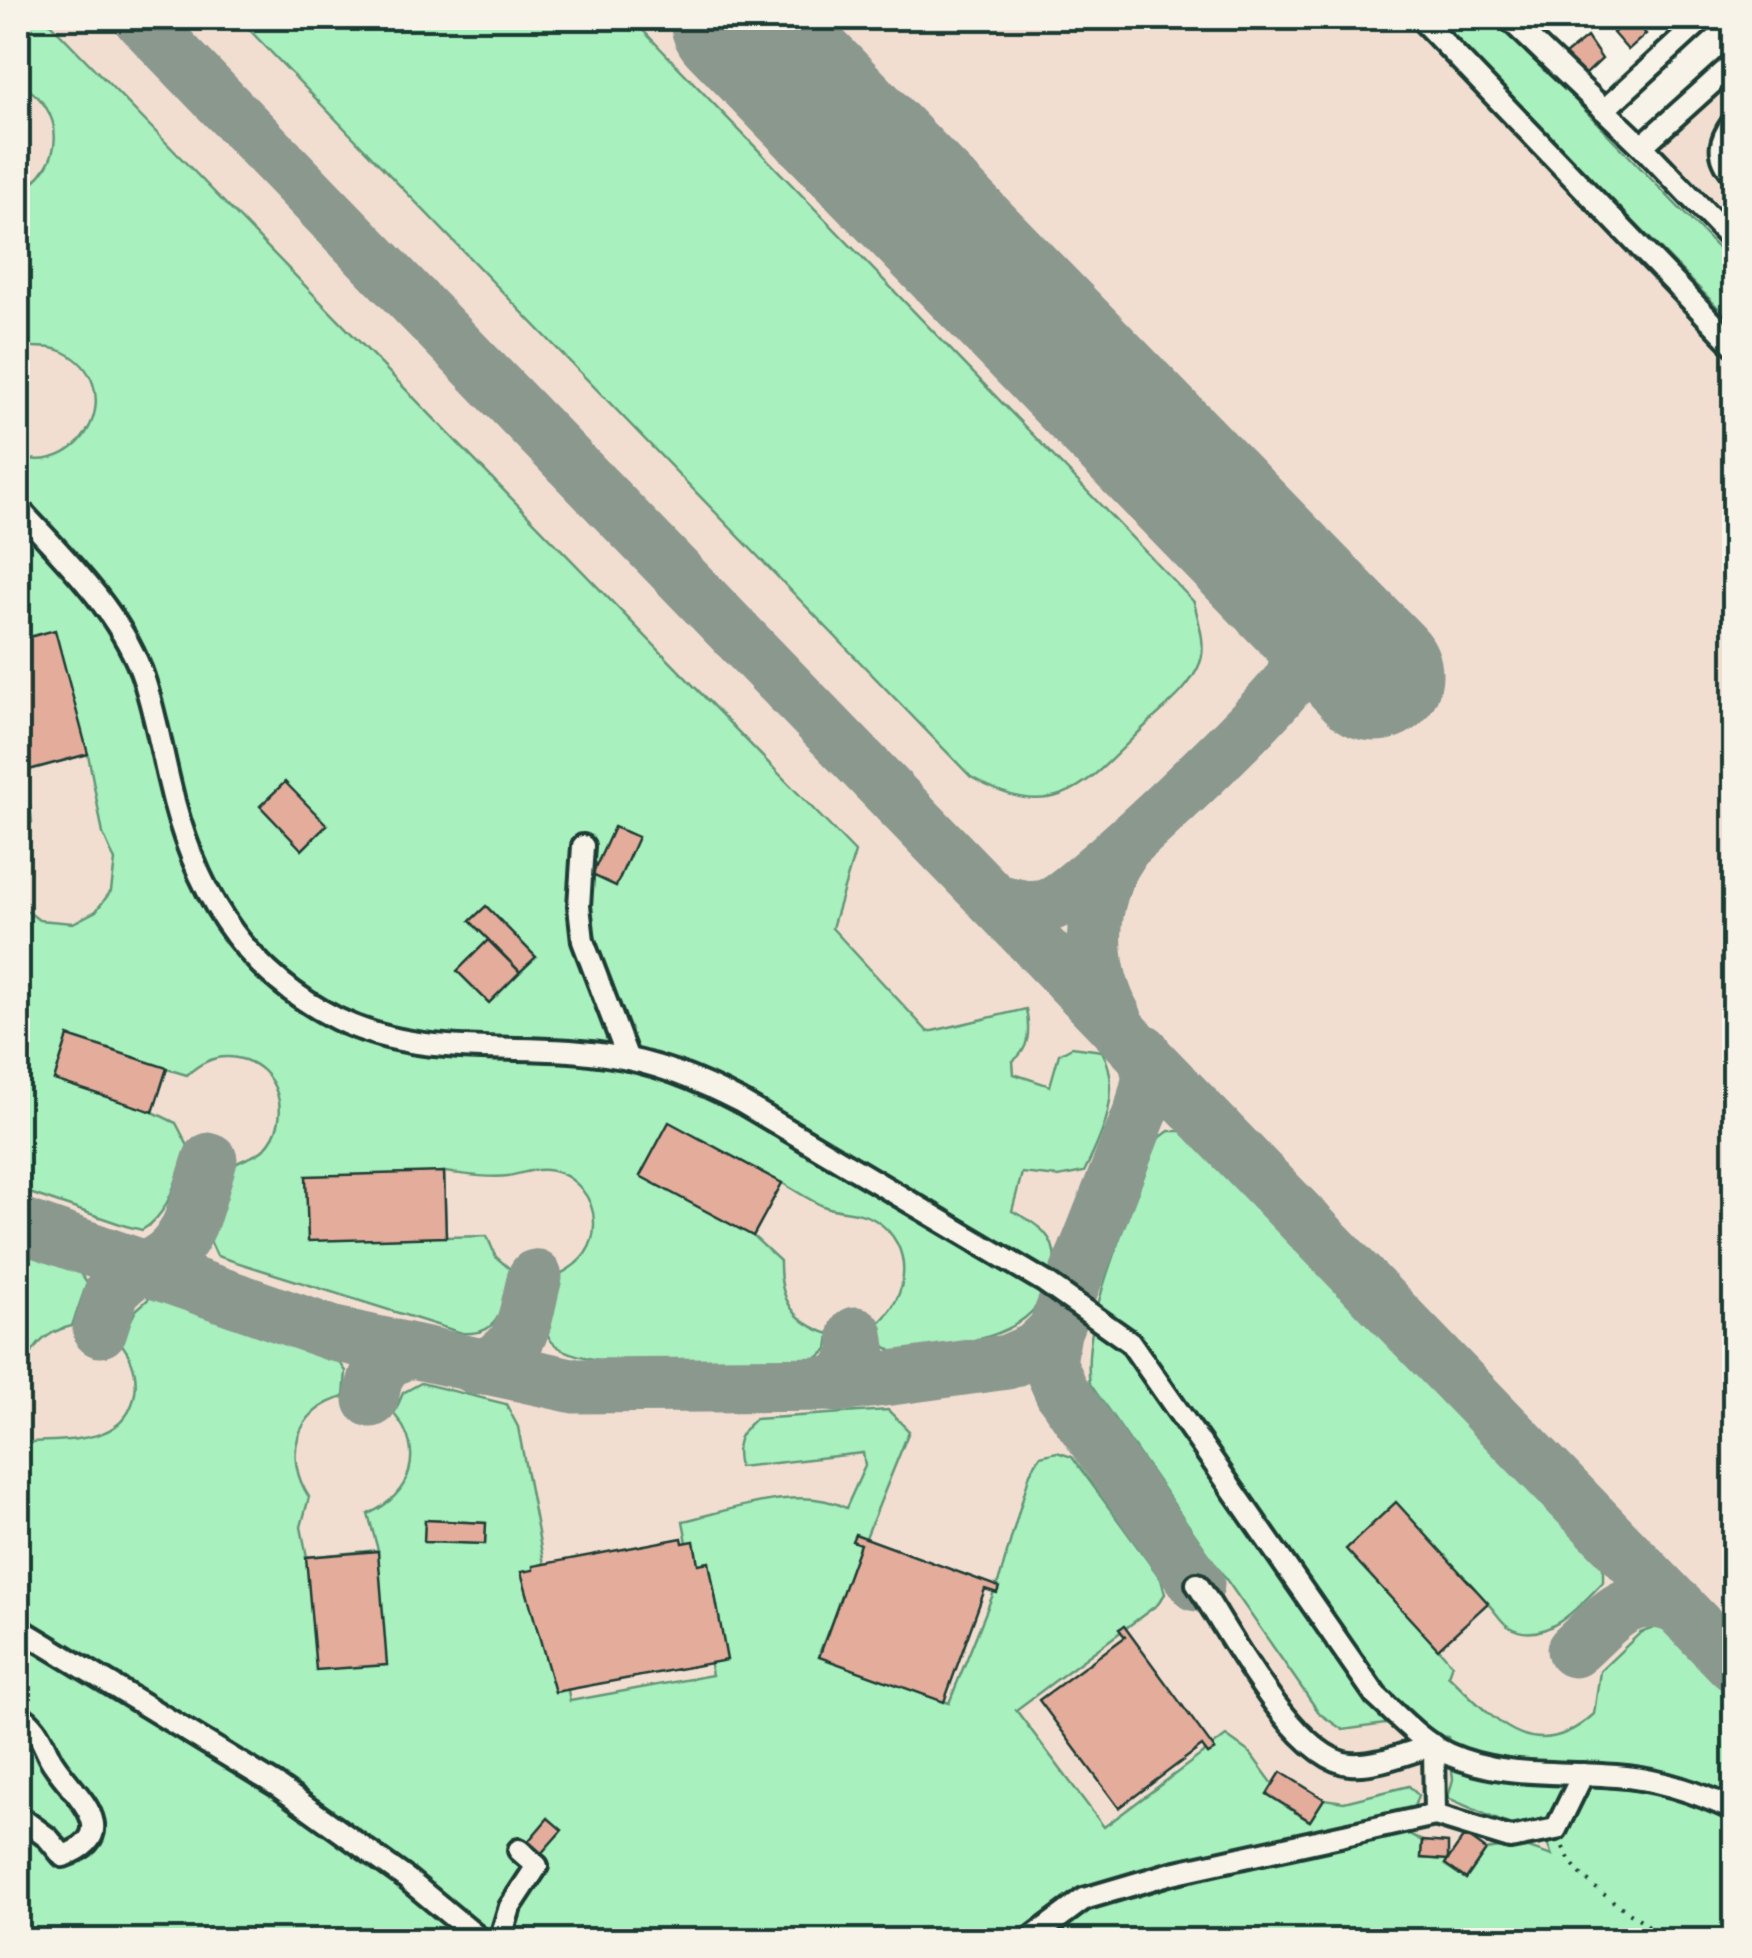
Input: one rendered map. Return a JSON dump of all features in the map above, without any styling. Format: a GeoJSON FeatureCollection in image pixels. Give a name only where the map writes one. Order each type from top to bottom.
{"type":"FeatureCollection","features":[{"type":"Feature","properties":{"kind":"street"},"geometry":{"type":"LineString","coordinates":[[1420,18],[1734,345]]}},
{"type":"Feature","properties":{"kind":"street"},"geometry":{"type":"LineString","coordinates":[[1508,18],[1642,146],[1734,242]]}},
{"type":"Feature","properties":{"kind":"street"},"geometry":{"type":"LineString","coordinates":[[1604,110],[1704,18]]}},
{"type":"Feature","properties":{"kind":"street"},"geometry":{"type":"LineString","coordinates":[[1642,146],[1734,62]]}},
{"type":"Feature","properties":{"kind":"street"},"geometry":{"type":"LineString","coordinates":[[1734,121],[1720,140],[1720,154],[1734,174]]}},
{"type":"Feature","properties":{"kind":"street"},"geometry":{"type":"LineString","coordinates":[[18,508],[97,596],[120,630],[152,704],[183,838],[202,886],[229,930],[282,986],[340,1020],[424,1046],[628,1058],[696,1078],[741,1102],[1045,1282],[1130,1342],[1376,1696],[1434,1744],[1489,1768],[1619,1776],[1690,1790],[1734,1810]]}},
{"type":"Feature","properties":{"kind":"street"},"geometry":{"type":"LineString","coordinates":[[583,846],[579,906],[583,941],[628,1058]]}},
{"type":"Feature","properties":{"kind":"street"},"geometry":{"type":"LineString","coordinates":[[1197,1584],[1311,1747],[1348,1764],[1378,1761],[1434,1744]]}},
{"type":"Feature","properties":{"kind":"street"},"geometry":{"type":"LineString","coordinates":[[18,1628],[276,1785],[406,1879],[481,1940]]}},
{"type":"Feature","properties":{"kind":"street"},"geometry":{"type":"LineString","coordinates":[[18,1714],[44,1738],[50,1758],[87,1803],[94,1820],[90,1836],[79,1850],[63,1856],[48,1838],[18,1816]]}},
{"type":"Feature","properties":{"kind":"street"},"geometry":{"type":"LineString","coordinates":[[1434,1744],[1435,1815]]}},
{"type":"Feature","properties":{"kind":"street"},"geometry":{"type":"LineString","coordinates":[[1028,1940],[1084,1899],[1172,1874],[1435,1815],[1510,1838],[1556,1829],[1583,1774]]}},
{"type":"Feature","properties":{"kind":"street"},"geometry":{"type":"LineString","coordinates":[[500,1940],[510,1907],[538,1866],[519,1850]]}},
{"type":"Feature","properties":{"kind":"path"},"geometry":{"type":"LineString","coordinates":[[1556,1829],[1568,1858],[1610,1900],[1666,1940]]}},
{"type":"Feature","properties":{"kind":"shaded area"},"geometry":{"type":"Polygon","coordinates":[[[18,18],[1469,18],[1734,294],[1734,1940],[18,1940],[18,18]]]}},
{"type":"Feature","properties":{"kind":"shaded area"},"geometry":{"type":"Polygon","coordinates":[[[1734,63],[1734,242],[1642,146],[1734,63]]]}},
{"type":"Feature","properties":{"kind":"green space"},"geometry":{"type":"Polygon","coordinates":[[[18,18],[45,18],[855,852],[832,928],[928,1032],[1026,1009],[1027,1038],[1023,1051],[1013,1061],[1014,1074],[1050,1086],[1059,1054],[1072,1047],[1102,1051],[1111,1096],[1104,1127],[1084,1172],[1058,1177],[1022,1173],[1012,1211],[1044,1232],[1055,1256],[1046,1292],[1032,1311],[1014,1325],[970,1342],[896,1354],[883,1345],[876,1325],[896,1301],[901,1287],[902,1257],[897,1243],[875,1220],[823,1206],[782,1183],[753,1236],[780,1261],[782,1286],[798,1316],[830,1334],[828,1349],[819,1357],[797,1362],[622,1363],[561,1349],[548,1335],[551,1305],[560,1274],[589,1248],[593,1215],[581,1188],[566,1176],[547,1170],[500,1177],[444,1172],[446,1237],[487,1236],[496,1257],[510,1269],[499,1315],[494,1323],[476,1333],[462,1333],[217,1256],[207,1234],[223,1183],[234,1165],[264,1149],[273,1137],[280,1109],[272,1082],[263,1071],[237,1058],[210,1060],[187,1075],[167,1069],[153,1112],[176,1123],[188,1146],[166,1204],[142,1230],[18,1189],[18,904],[39,920],[73,923],[96,911],[111,891],[115,861],[103,834],[88,754],[26,771],[32,822],[18,835],[18,457],[43,460],[64,453],[80,441],[91,424],[96,404],[93,384],[83,366],[64,352],[18,346],[18,192],[46,168],[55,137],[46,107],[18,83],[18,18]]]}},
{"type":"Feature","properties":{"kind":"green space"},"geometry":{"type":"Polygon","coordinates":[[[238,18],[631,18],[1194,602],[1203,648],[1190,681],[1104,766],[1067,792],[1047,798],[1025,798],[971,777],[238,18]]]}},
{"type":"Feature","properties":{"kind":"green space"},"geometry":{"type":"Polygon","coordinates":[[[1434,18],[1496,18],[1734,265],[1734,324],[1434,18]]]}},
{"type":"Feature","properties":{"kind":"green space"},"geometry":{"type":"Polygon","coordinates":[[[1169,1131],[1181,1131],[1194,1140],[1592,1549],[1603,1567],[1603,1582],[1549,1628],[1522,1632],[1509,1627],[1487,1603],[1438,1648],[1452,1664],[1448,1675],[1465,1692],[1515,1732],[1552,1737],[1572,1730],[1594,1714],[1600,1671],[1640,1633],[1656,1627],[1672,1633],[1734,1698],[1734,1940],[18,1940],[18,1443],[88,1437],[119,1424],[129,1411],[136,1386],[133,1366],[120,1342],[136,1310],[153,1295],[337,1359],[346,1371],[344,1397],[314,1412],[298,1436],[297,1466],[309,1497],[301,1527],[307,1557],[378,1550],[368,1514],[395,1496],[409,1471],[409,1443],[394,1414],[403,1393],[421,1383],[506,1404],[518,1427],[570,1701],[712,1675],[683,1521],[787,1499],[828,1501],[846,1508],[865,1466],[863,1453],[739,1467],[739,1440],[755,1419],[888,1410],[909,1431],[820,1651],[949,1703],[1000,1577],[1030,1473],[1040,1456],[1057,1452],[1072,1457],[1161,1579],[1165,1594],[1158,1604],[1016,1710],[1104,1827],[1226,1736],[1250,1753],[1273,1784],[1267,1794],[1309,1821],[1324,1799],[1344,1802],[1409,1786],[1418,1795],[1414,1807],[1381,1819],[1422,1841],[1421,1858],[1448,1860],[1445,1865],[1466,1879],[1486,1850],[1520,1845],[1552,1856],[1546,1841],[1448,1798],[1453,1779],[1448,1737],[1385,1724],[1343,1730],[1320,1714],[1090,1384],[1089,1358],[1101,1295],[1158,1139],[1169,1131]],[[426,1520],[424,1541],[485,1544],[485,1523],[426,1520]]]}},
{"type":"Feature","properties":{"kind":"green space"},"geometry":{"type":"Polygon","coordinates":[[[18,1247],[75,1266],[87,1283],[72,1326],[45,1338],[18,1379],[18,1247]]]}},
{"type":"Feature","properties":{"kind":"building"},"geometry":{"type":"Polygon","coordinates":[[[1631,18],[1646,34],[1628,50],[1613,33],[1631,18]]]}},
{"type":"Feature","properties":{"kind":"building"},"geometry":{"type":"Polygon","coordinates":[[[1587,37],[1602,59],[1584,76],[1565,55],[1587,37]]]}},
{"type":"Feature","properties":{"kind":"building"},"geometry":{"type":"Polygon","coordinates":[[[55,630],[88,754],[25,771],[18,742],[18,640],[55,630]]]}},
{"type":"Feature","properties":{"kind":"building"},"geometry":{"type":"Polygon","coordinates":[[[285,782],[327,825],[302,850],[260,806],[285,782]]]}},
{"type":"Feature","properties":{"kind":"building"},"geometry":{"type":"Polygon","coordinates":[[[614,827],[638,837],[616,886],[592,875],[614,827]]]}},
{"type":"Feature","properties":{"kind":"building"},"geometry":{"type":"Polygon","coordinates":[[[486,906],[536,957],[520,972],[470,921],[486,906]]]}},
{"type":"Feature","properties":{"kind":"building"},"geometry":{"type":"Polygon","coordinates":[[[488,940],[520,972],[489,1003],[457,971],[488,940]]]}},
{"type":"Feature","properties":{"kind":"building"},"geometry":{"type":"Polygon","coordinates":[[[68,1036],[167,1068],[153,1112],[54,1080],[68,1036]]]}},
{"type":"Feature","properties":{"kind":"building"},"geometry":{"type":"Polygon","coordinates":[[[669,1122],[782,1183],[753,1236],[640,1176],[669,1122]]]}},
{"type":"Feature","properties":{"kind":"building"},"geometry":{"type":"Polygon","coordinates":[[[444,1172],[446,1237],[308,1241],[306,1176],[444,1172]]]}},
{"type":"Feature","properties":{"kind":"building"},"geometry":{"type":"Polygon","coordinates":[[[1396,1502],[1488,1603],[1438,1649],[1346,1549],[1396,1502]]]}},
{"type":"Feature","properties":{"kind":"building"},"geometry":{"type":"Polygon","coordinates":[[[425,1520],[486,1523],[485,1544],[424,1542],[425,1520]]]}},
{"type":"Feature","properties":{"kind":"building"},"geometry":{"type":"Polygon","coordinates":[[[855,1534],[999,1587],[997,1593],[985,1589],[944,1702],[819,1657],[860,1544],[852,1541],[855,1534]]]}},
{"type":"Feature","properties":{"kind":"building"},"geometry":{"type":"Polygon","coordinates":[[[682,1538],[683,1543],[694,1541],[698,1564],[709,1562],[727,1660],[555,1692],[521,1572],[533,1570],[533,1566],[682,1538]]]}},
{"type":"Feature","properties":{"kind":"building"},"geometry":{"type":"Polygon","coordinates":[[[378,1551],[387,1665],[316,1670],[306,1557],[378,1551]]]}},
{"type":"Feature","properties":{"kind":"building"},"geometry":{"type":"Polygon","coordinates":[[[1124,1626],[1215,1750],[1208,1754],[1202,1746],[1119,1808],[1039,1700],[1125,1637],[1119,1629],[1124,1626]]]}},
{"type":"Feature","properties":{"kind":"building"},"geometry":{"type":"Polygon","coordinates":[[[1281,1772],[1324,1799],[1310,1821],[1267,1794],[1281,1772]]]}},
{"type":"Feature","properties":{"kind":"building"},"geometry":{"type":"Polygon","coordinates":[[[548,1818],[562,1830],[539,1856],[526,1844],[548,1818]]]}},
{"type":"Feature","properties":{"kind":"building"},"geometry":{"type":"Polygon","coordinates":[[[1465,1835],[1486,1850],[1466,1879],[1445,1864],[1465,1835]]]}},
{"type":"Feature","properties":{"kind":"building"},"geometry":{"type":"Polygon","coordinates":[[[1422,1841],[1448,1843],[1448,1860],[1421,1858],[1422,1841]]]}},
{"type":"Feature","properties":{"kind":"taxiway"},"geometry":{"type":"LineString","coordinates":[[140,18],[1734,1665]]}},
{"type":"Feature","properties":{"kind":"taxiway"},"geometry":{"type":"LineString","coordinates":[[994,900],[1031,908],[1053,903],[1071,891],[1138,833],[1253,722],[1279,694],[1296,667],[1301,647],[1298,594]]}},
{"type":"Feature","properties":{"kind":"taxiway"},"geometry":{"type":"LineString","coordinates":[[1115,1018],[1099,977],[1095,934],[1101,892],[1120,853]]}},
{"type":"Feature","properties":{"kind":"taxiway"},"geometry":{"type":"LineString","coordinates":[[1143,1051],[1150,1077],[1142,1109],[1054,1332],[1049,1363],[1062,1392],[1197,1584]]}},
{"type":"Feature","properties":{"kind":"taxiway"},"geometry":{"type":"LineString","coordinates":[[144,1268],[160,1261],[182,1239],[210,1160]]}},
{"type":"Feature","properties":{"kind":"taxiway"},"geometry":{"type":"LineString","coordinates":[[18,1224],[334,1334],[575,1386],[847,1384],[1007,1362],[1035,1350],[1054,1332]]}},
{"type":"Feature","properties":{"kind":"taxiway"},"geometry":{"type":"LineString","coordinates":[[100,1330],[113,1289],[139,1266]]}},
{"type":"Feature","properties":{"kind":"taxiway"},"geometry":{"type":"LineString","coordinates":[[477,1368],[493,1362],[514,1344],[535,1277]]}},
{"type":"Feature","properties":{"kind":"taxiway"},"geometry":{"type":"LineString","coordinates":[[837,1385],[859,1355],[856,1334]]}},
{"type":"Feature","properties":{"kind":"taxiway"},"geometry":{"type":"LineString","coordinates":[[371,1400],[381,1369],[391,1359],[408,1352]]}},
{"type":"Feature","properties":{"kind":"taxiway"},"geometry":{"type":"LineString","coordinates":[[1574,1650],[1609,1617],[1632,1604],[1645,1601],[1678,1606]]}},
{"type":"Feature","properties":{"kind":"runway"},"geometry":{"type":"LineString","coordinates":[[737,18],[1375,674]]}}]}
